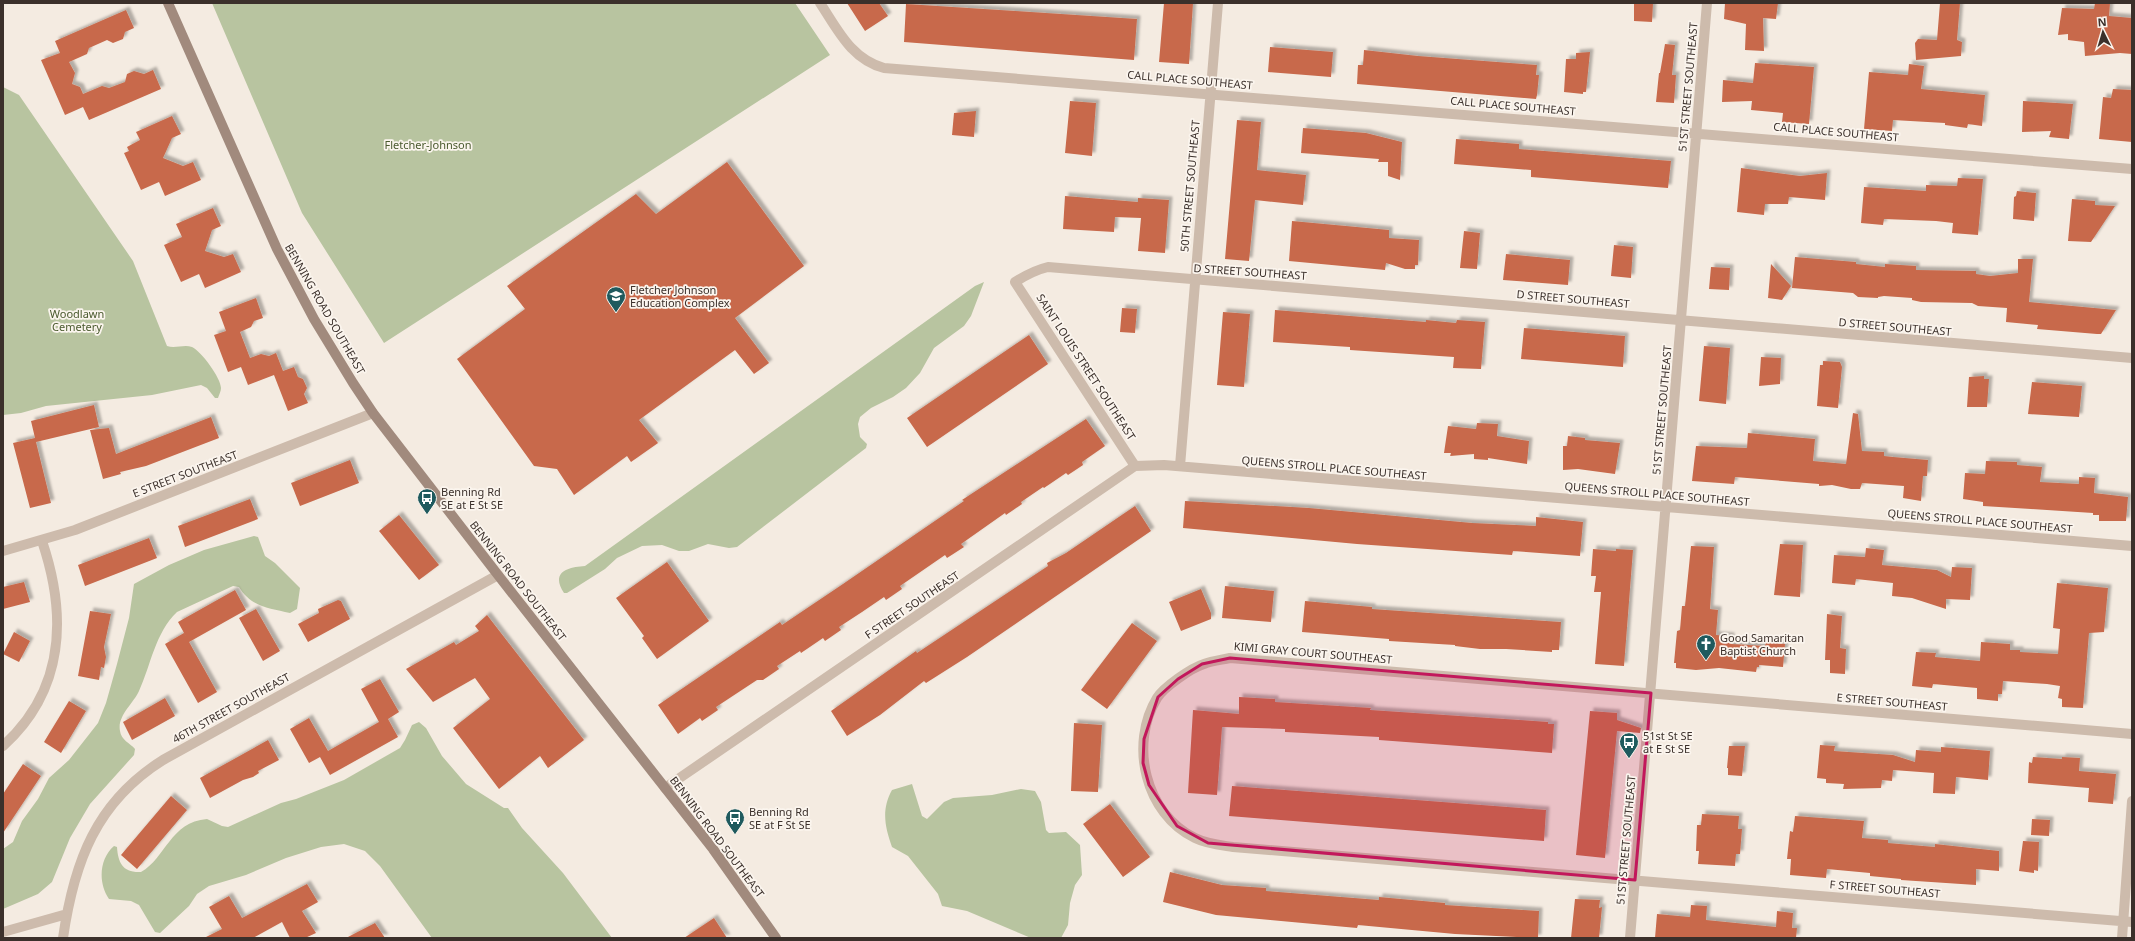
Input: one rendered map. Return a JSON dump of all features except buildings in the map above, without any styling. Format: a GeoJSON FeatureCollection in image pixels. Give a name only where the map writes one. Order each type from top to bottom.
{"type":"FeatureCollection","features":[{"type":"Feature","properties":{"kind":"main road","name":"BENNING ROAD SOUTHEAST"},"geometry":{"type":"LineString","coordinates":[[168,3],[277,249],[328,343],[373,413],[736,879],[776,938]]}},
{"type":"Feature","properties":{"kind":"street","name":"CALL PLACE SOUTHEAST"},"geometry":{"type":"LineString","coordinates":[[820,3],[856,54],[869,63],[891,68],[1697,132],[2132,169]]}},
{"type":"Feature","properties":{"kind":"street","name":"50TH STREET SOUTHEAST"},"geometry":{"type":"LineString","coordinates":[[1180,466],[1218,3]]}},
{"type":"Feature","properties":{"kind":"street","name":"51ST STREET SOUTHEAST"},"geometry":{"type":"LineString","coordinates":[[1630,938],[1707,3]]}},
{"type":"Feature","properties":{"kind":"street","name":"D STREET SOUTHEAST"},"geometry":{"type":"LineString","coordinates":[[1015,282],[1036,270],[1048,267],[2132,358]]}},
{"type":"Feature","properties":{"kind":"street","name":"SAINT LOUIS STREET SOUTHEAST"},"geometry":{"type":"LineString","coordinates":[[1015,282],[1135,466]]}},
{"type":"Feature","properties":{"kind":"street","name":"E STREET SOUTHEAST"},"geometry":{"type":"LineString","coordinates":[[3,551],[42,541],[110,517],[373,413]]}},
{"type":"Feature","properties":{"kind":"street"},"geometry":{"type":"LineString","coordinates":[[1135,466],[1180,466]]}},
{"type":"Feature","properties":{"kind":"street","name":"F STREET SOUTHEAST"},"geometry":{"type":"LineString","coordinates":[[665,788],[1135,466]]}},
{"type":"Feature","properties":{"kind":"street","name":"QUEENS STROLL PLACE SOUTHEAST"},"geometry":{"type":"LineString","coordinates":[[1180,466],[2132,546]]}},
{"type":"Feature","properties":{"kind":"street"},"geometry":{"type":"LineString","coordinates":[[3,746],[22,725],[39,701],[55,656],[58,633],[57,606],[54,584],[42,541]]}},
{"type":"Feature","properties":{"kind":"street","name":"46TH STREET SOUTHEAST"},"geometry":{"type":"LineString","coordinates":[[63,938],[77,872],[95,829],[119,795],[140,776],[177,752],[498,575]]}},
{"type":"Feature","properties":{"kind":"street","name":"KIMI GRAY COURT SOUTHEAST"},"geometry":{"type":"LineString","coordinates":[[1635,880],[1233,847],[1208,843],[1194,838],[1176,826],[1163,809],[1149,785],[1143,763],[1144,739],[1149,718],[1158,697],[1178,679],[1202,664],[1230,658],[1651,694]]}},
{"type":"Feature","properties":{"kind":"street","name":"E STREET SOUTHEAST"},"geometry":{"type":"LineString","coordinates":[[1651,694],[2132,734]]}},
{"type":"Feature","properties":{"kind":"street"},"geometry":{"type":"LineString","coordinates":[[2122,938],[2127,922],[2132,801]]}},
{"type":"Feature","properties":{"kind":"street","name":"F STREET SOUTHEAST"},"geometry":{"type":"LineString","coordinates":[[1635,880],[2127,922]]}},
{"type":"Feature","properties":{"kind":"street"},"geometry":{"type":"LineString","coordinates":[[3,932],[67,914]]}},
{"type":"Feature","properties":{"kind":"highlighted area"},"geometry":{"type":"Polygon","coordinates":[[[1230,658],[1651,693],[1635,880],[1208,843],[1177,826],[1149,785],[1143,763],[1144,739],[1158,697],[1178,679],[1202,664],[1230,658]]]}},
{"type":"Feature","properties":{"kind":"green space","name":"Fletcher-Johnson"},"geometry":{"type":"Polygon","coordinates":[[[212,3],[795,3],[830,55],[384,343],[302,213],[212,3]]]}},
{"type":"Feature","properties":{"kind":"green space","name":"Woodlawn Cemetery"},"geometry":{"type":"Polygon","coordinates":[[[3,87],[19,95],[133,261],[167,346],[189,346],[200,354],[210,365],[218,378],[221,389],[218,398],[215,398],[207,388],[201,385],[152,395],[46,406],[21,413],[3,415],[3,87]]]}},
{"type":"Feature","properties":{"kind":"green space"},"geometry":{"type":"Polygon","coordinates":[[[984,282],[971,316],[964,326],[934,348],[920,373],[906,388],[893,397],[871,408],[860,417],[858,424],[860,437],[867,444],[866,448],[737,547],[729,548],[708,544],[689,551],[679,551],[662,545],[642,546],[617,558],[605,569],[567,593],[564,593],[560,586],[559,580],[560,575],[567,569],[585,566],[975,286],[984,282]]]}},
{"type":"Feature","properties":{"kind":"green space"},"geometry":{"type":"Polygon","coordinates":[[[254,536],[258,537],[265,556],[275,563],[300,588],[297,609],[290,613],[261,606],[249,599],[239,587],[233,586],[177,612],[158,639],[139,691],[121,720],[121,734],[124,739],[135,749],[134,755],[90,804],[70,838],[52,882],[38,894],[3,909],[3,849],[13,842],[22,821],[38,799],[49,778],[69,760],[98,723],[106,703],[129,618],[134,584],[169,565],[204,550],[254,536]]]}},
{"type":"Feature","properties":{"kind":"green space"},"geometry":{"type":"Polygon","coordinates":[[[419,722],[426,728],[442,756],[466,784],[504,808],[508,808],[522,828],[563,873],[612,938],[432,938],[380,866],[365,851],[344,844],[321,847],[286,858],[246,875],[209,886],[197,894],[189,906],[160,933],[155,932],[139,905],[131,901],[109,899],[105,893],[102,879],[103,864],[109,851],[114,846],[117,847],[120,862],[126,869],[141,872],[157,858],[176,833],[185,827],[195,822],[207,819],[222,826],[228,827],[281,803],[296,799],[344,780],[400,748],[412,725],[419,722]]]}},
{"type":"Feature","properties":{"kind":"green space"},"geometry":{"type":"Polygon","coordinates":[[[912,784],[922,816],[927,819],[944,802],[953,798],[992,795],[1021,789],[1035,791],[1041,802],[1046,830],[1049,833],[1066,832],[1080,845],[1082,875],[1075,885],[1070,903],[1068,925],[1061,938],[1031,938],[967,911],[942,906],[938,894],[908,856],[892,847],[886,825],[886,805],[892,790],[912,784]]]}},
{"type":"Feature","properties":{"kind":"place","name":"Fletcher Johnson Education Complex"},"geometry":{"type":"Point","coordinates":[616,313]}},
{"type":"Feature","properties":{"kind":"place","name":"Benning Rd SE at E St SE"},"geometry":{"type":"Point","coordinates":[427,515]}},
{"type":"Feature","properties":{"kind":"place","name":"Good Samaritan Baptist Church"},"geometry":{"type":"Point","coordinates":[1706,661]}},
{"type":"Feature","properties":{"kind":"place","name":"51st St SE at E St SE"},"geometry":{"type":"Point","coordinates":[1629,759]}},
{"type":"Feature","properties":{"kind":"place","name":"Benning Rd SE at F St SE"},"geometry":{"type":"Point","coordinates":[735,835]}}]}
